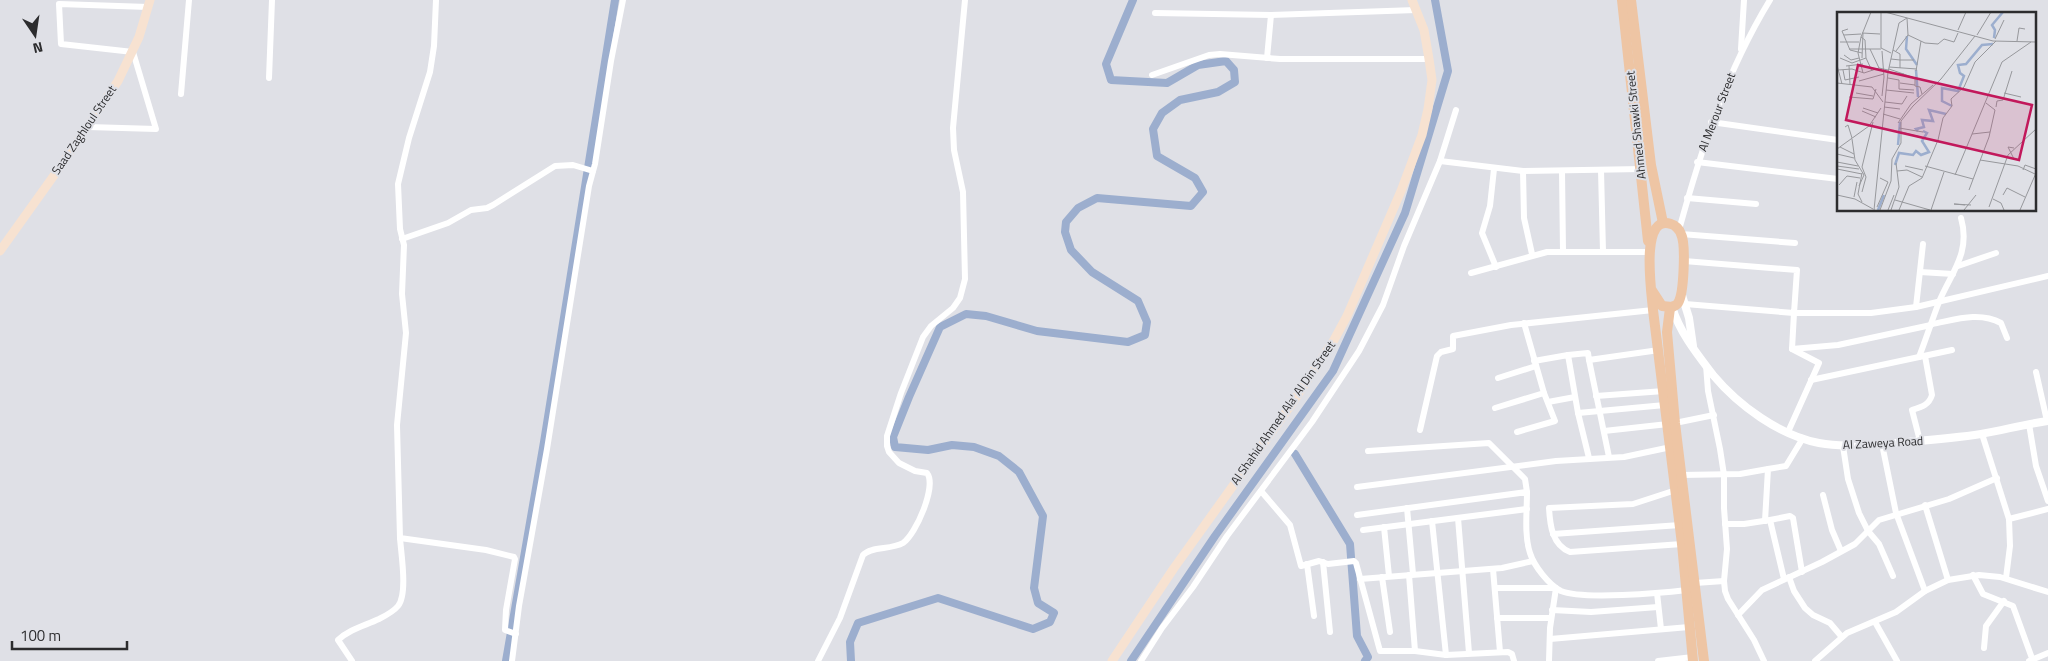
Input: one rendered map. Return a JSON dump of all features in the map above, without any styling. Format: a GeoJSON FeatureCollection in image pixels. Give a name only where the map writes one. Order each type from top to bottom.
{"type":"FeatureCollection","features":[{"type":"Feature","properties":{"kind":"main road","name":"Al Shahid Ahmed Ala' Al Din Street"},"geometry":{"type":"LineString","coordinates":[[1112,661],[1174,568],[1291,405],[1334,340],[1347,316],[1388,223],[1422,134],[1428,109],[1432,80],[1430,58],[1427,42],[1412,0]]}},
{"type":"Feature","properties":{"kind":"main road","name":"Ahmed Shawki Street"},"geometry":{"type":"LineString","coordinates":[[1622,0],[1642,169],[1653,310],[1666,405],[1671,423]]}},
{"type":"Feature","properties":{"kind":"main road","name":"Ahmed Shawki Street"},"geometry":{"type":"LineString","coordinates":[[1631,0],[1652,164],[1663,223]]}},
{"type":"Feature","properties":{"kind":"main road","name":"Saad Zaghloul Street"},"geometry":{"type":"LineString","coordinates":[[0,251],[118,80],[132,52],[149,3]]}},
{"type":"Feature","properties":{"kind":"main road"},"geometry":{"type":"LineString","coordinates":[[1649,251],[1655,228],[1663,223],[1673,224],[1680,232],[1684,261],[1681,292],[1678,303],[1671,308],[1667,332],[1671,447],[1680,525],[1686,551]]}},
{"type":"Feature","properties":{"kind":"main road"},"geometry":{"type":"LineString","coordinates":[[1652,288],[1660,304],[1671,308]]}},
{"type":"Feature","properties":{"kind":"main road"},"geometry":{"type":"LineString","coordinates":[[1671,423],[1681,475],[1686,551],[1704,661]]}},
{"type":"Feature","properties":{"kind":"main road"},"geometry":{"type":"LineString","coordinates":[[1691,586],[1689,627],[1693,659]]}},
{"type":"Feature","properties":{"kind":"street"},"geometry":{"type":"LineString","coordinates":[[181,94],[190,0]]}},
{"type":"Feature","properties":{"kind":"street"},"geometry":{"type":"LineString","coordinates":[[270,78],[272,0]]}},
{"type":"Feature","properties":{"kind":"street"},"geometry":{"type":"LineString","coordinates":[[352,661],[338,640],[352,629],[388,613],[398,606],[402,599],[397,424],[406,333],[402,294],[404,245],[399,222],[398,184],[409,138],[430,72],[434,46],[436,0]]}},
{"type":"Feature","properties":{"kind":"street"},"geometry":{"type":"LineString","coordinates":[[512,661],[513,633],[547,449],[591,171],[602,123],[611,60],[623,0]]}},
{"type":"Feature","properties":{"kind":"street"},"geometry":{"type":"LineString","coordinates":[[818,661],[840,618],[863,554],[868,551],[896,546],[908,539],[919,521],[930,484],[927,473],[907,468],[893,457],[887,446],[886,436],[923,337],[931,326],[953,308],[960,298],[964,279],[963,192],[954,150],[953,128],[965,0]]}},
{"type":"Feature","properties":{"kind":"street"},"geometry":{"type":"LineString","coordinates":[[1740,53],[1744,0]]}},
{"type":"Feature","properties":{"kind":"street","name":"Al Merour Street"},"geometry":{"type":"LineString","coordinates":[[1680,232],[1697,162],[1711,122],[1740,53],[1770,0]]}},
{"type":"Feature","properties":{"kind":"street"},"geometry":{"type":"LineString","coordinates":[[88,126],[156,129],[132,52],[61,44],[59,4],[149,3]]}},
{"type":"Feature","properties":{"kind":"street"},"geometry":{"type":"LineString","coordinates":[[1155,13],[1271,15],[1416,10]]}},
{"type":"Feature","properties":{"kind":"street"},"geometry":{"type":"LineString","coordinates":[[1267,58],[1271,15]]}},
{"type":"Feature","properties":{"kind":"street"},"geometry":{"type":"LineString","coordinates":[[1152,76],[1209,55],[1220,54],[1267,58],[1334,60],[1430,58]]}},
{"type":"Feature","properties":{"kind":"street"},"geometry":{"type":"LineString","coordinates":[[1141,661],[1162,628],[1194,587],[1227,536],[1312,422],[1359,351],[1379,315],[1404,246],[1440,161],[1456,110]]}},
{"type":"Feature","properties":{"kind":"street"},"geometry":{"type":"LineString","coordinates":[[1711,122],[1837,140]]}},
{"type":"Feature","properties":{"kind":"street"},"geometry":{"type":"LineString","coordinates":[[1440,161],[1523,171],[1642,169]]}},
{"type":"Feature","properties":{"kind":"street"},"geometry":{"type":"LineString","coordinates":[[1697,162],[1837,178]]}},
{"type":"Feature","properties":{"kind":"street"},"geometry":{"type":"LineString","coordinates":[[402,239],[448,223],[471,210],[487,208],[555,166],[564,164],[591,171]]}},
{"type":"Feature","properties":{"kind":"street"},"geometry":{"type":"LineString","coordinates":[[1494,169],[1490,206],[1482,233],[1496,267]]}},
{"type":"Feature","properties":{"kind":"street"},"geometry":{"type":"LineString","coordinates":[[1601,170],[1603,252]]}},
{"type":"Feature","properties":{"kind":"street"},"geometry":{"type":"LineString","coordinates":[[1523,171],[1524,218],[1532,254]]}},
{"type":"Feature","properties":{"kind":"street"},"geometry":{"type":"LineString","coordinates":[[1562,171],[1563,252]]}},
{"type":"Feature","properties":{"kind":"street"},"geometry":{"type":"LineString","coordinates":[[1687,198],[1756,204]]}},
{"type":"Feature","properties":{"kind":"street"},"geometry":{"type":"LineString","coordinates":[[1920,441],[1912,410],[1924,407],[1930,401],[1932,395],[1922,356],[1940,301],[1958,266],[1963,241],[1961,218]]}},
{"type":"Feature","properties":{"kind":"street"},"geometry":{"type":"LineString","coordinates":[[1680,232],[1795,243]]}},
{"type":"Feature","properties":{"kind":"street"},"geometry":{"type":"LineString","coordinates":[[1916,307],[1924,244]]}},
{"type":"Feature","properties":{"kind":"street"},"geometry":{"type":"LineString","coordinates":[[1471,273],[1496,267],[1532,254],[1547,252],[1649,251]]}},
{"type":"Feature","properties":{"kind":"street"},"geometry":{"type":"LineString","coordinates":[[1958,266],[1996,253]]}},
{"type":"Feature","properties":{"kind":"street"},"geometry":{"type":"LineString","coordinates":[[1684,261],[1797,270],[1792,348]]}},
{"type":"Feature","properties":{"kind":"street"},"geometry":{"type":"LineString","coordinates":[[1920,272],[1953,274]]}},
{"type":"Feature","properties":{"kind":"street"},"geometry":{"type":"LineString","coordinates":[[1685,304],[1794,313],[1871,313],[1916,307],[2048,276]]}},
{"type":"Feature","properties":{"kind":"street","name":"Al Zaweya Road"},"geometry":{"type":"LineString","coordinates":[[1681,292],[1693,346]]}},
{"type":"Feature","properties":{"kind":"street","name":"Al Zaweya Road"},"geometry":{"type":"LineString","coordinates":[[1671,308],[1680,328],[1723,386],[1755,414],[1788,432],[1817,443],[1843,446],[1920,441],[1982,434],[2048,421]]}},
{"type":"Feature","properties":{"kind":"street"},"geometry":{"type":"LineString","coordinates":[[1420,430],[1437,356],[1441,352],[1452,349],[1452,336],[1524,323],[1653,310]]}},
{"type":"Feature","properties":{"kind":"street"},"geometry":{"type":"LineString","coordinates":[[1792,348],[1838,344],[1972,317],[1989,318],[2001,323],[2007,338]]}},
{"type":"Feature","properties":{"kind":"street"},"geometry":{"type":"LineString","coordinates":[[1517,432],[1555,421],[1544,392],[1524,323]]}},
{"type":"Feature","properties":{"kind":"street"},"geometry":{"type":"LineString","coordinates":[[1788,432],[1819,363],[1792,348]]}},
{"type":"Feature","properties":{"kind":"street"},"geometry":{"type":"LineString","coordinates":[[1589,360],[1659,350]]}},
{"type":"Feature","properties":{"kind":"street"},"geometry":{"type":"LineString","coordinates":[[1811,380],[1952,350]]}},
{"type":"Feature","properties":{"kind":"street"},"geometry":{"type":"LineString","coordinates":[[1498,378],[1535,363],[1568,355],[1588,353],[1609,457]]}},
{"type":"Feature","properties":{"kind":"street"},"geometry":{"type":"LineString","coordinates":[[1568,355],[1578,413],[1589,458]]}},
{"type":"Feature","properties":{"kind":"street"},"geometry":{"type":"LineString","coordinates":[[1706,365],[1708,391],[1724,475],[1727,549],[1724,581],[1728,599],[1764,661]]}},
{"type":"Feature","properties":{"kind":"street"},"geometry":{"type":"LineString","coordinates":[[2036,372],[2048,421]]}},
{"type":"Feature","properties":{"kind":"street"},"geometry":{"type":"LineString","coordinates":[[1596,396],[1664,391]]}},
{"type":"Feature","properties":{"kind":"street"},"geometry":{"type":"LineString","coordinates":[[1495,408],[1544,392]]}},
{"type":"Feature","properties":{"kind":"street"},"geometry":{"type":"LineString","coordinates":[[1548,402],[1575,397]]}},
{"type":"Feature","properties":{"kind":"street"},"geometry":{"type":"LineString","coordinates":[[1578,413],[1599,409],[1666,405]]}},
{"type":"Feature","properties":{"kind":"street"},"geometry":{"type":"LineString","coordinates":[[1604,431],[1671,423],[1714,415]]}},
{"type":"Feature","properties":{"kind":"street"},"geometry":{"type":"LineString","coordinates":[[2029,424],[2036,466],[2048,501]]}},
{"type":"Feature","properties":{"kind":"street"},"geometry":{"type":"LineString","coordinates":[[1982,434],[2009,518],[2009,555],[2006,578]]}},
{"type":"Feature","properties":{"kind":"street"},"geometry":{"type":"LineString","coordinates":[[1681,475],[1724,475],[1786,466],[1803,438]]}},
{"type":"Feature","properties":{"kind":"street"},"geometry":{"type":"LineString","coordinates":[[1368,451],[1489,443],[1525,479],[1527,492],[1527,539],[1533,561],[1556,588]]}},
{"type":"Feature","properties":{"kind":"street"},"geometry":{"type":"LineString","coordinates":[[1882,444],[1896,513],[1924,591]]}},
{"type":"Feature","properties":{"kind":"street"},"geometry":{"type":"LineString","coordinates":[[1843,446],[1858,513],[1868,531],[1879,544],[1893,576]]}},
{"type":"Feature","properties":{"kind":"street"},"geometry":{"type":"LineString","coordinates":[[1357,487],[1589,458],[1635,455],[1671,447]]}},
{"type":"Feature","properties":{"kind":"street"},"geometry":{"type":"LineString","coordinates":[[1768,469],[1768,520],[1787,578],[1804,608],[1813,615],[1830,623],[1841,636]]}},
{"type":"Feature","properties":{"kind":"street"},"geometry":{"type":"LineString","coordinates":[[1738,615],[1762,590],[1802,572],[1855,544],[1878,520],[1896,513],[1949,499],[1997,478]]}},
{"type":"Feature","properties":{"kind":"street"},"geometry":{"type":"LineString","coordinates":[[1676,490],[1633,504],[1549,508],[1550,526],[1558,544],[1570,552],[1686,551]]}},
{"type":"Feature","properties":{"kind":"street"},"geometry":{"type":"LineString","coordinates":[[1261,491],[1290,525],[1299,565],[1319,561],[1328,564],[1351,562],[1357,564],[1378,650],[1382,652],[1415,651],[1446,654],[1508,652],[1512,654],[1514,661]]}},
{"type":"Feature","properties":{"kind":"street"},"geometry":{"type":"LineString","coordinates":[[1357,515],[1527,492]]}},
{"type":"Feature","properties":{"kind":"street"},"geometry":{"type":"LineString","coordinates":[[1823,495],[1832,530],[1841,551]]}},
{"type":"Feature","properties":{"kind":"street"},"geometry":{"type":"LineString","coordinates":[[1925,506],[1948,580]]}},
{"type":"Feature","properties":{"kind":"street"},"geometry":{"type":"LineString","coordinates":[[1407,508],[1415,651]]}},
{"type":"Feature","properties":{"kind":"street"},"geometry":{"type":"LineString","coordinates":[[1363,530],[1527,509]]}},
{"type":"Feature","properties":{"kind":"street"},"geometry":{"type":"LineString","coordinates":[[2009,518],[2048,509]]}},
{"type":"Feature","properties":{"kind":"street"},"geometry":{"type":"LineString","coordinates":[[1725,524],[1744,524],[1790,516],[1793,518],[1802,572]]}},
{"type":"Feature","properties":{"kind":"street"},"geometry":{"type":"LineString","coordinates":[[1458,518],[1469,653]]}},
{"type":"Feature","properties":{"kind":"street"},"geometry":{"type":"LineString","coordinates":[[1432,521],[1446,654]]}},
{"type":"Feature","properties":{"kind":"street"},"geometry":{"type":"LineString","coordinates":[[1553,534],[1680,525]]}},
{"type":"Feature","properties":{"kind":"street"},"geometry":{"type":"LineString","coordinates":[[1384,528],[1390,632]]}},
{"type":"Feature","properties":{"kind":"street"},"geometry":{"type":"LineString","coordinates":[[400,538],[486,550],[514,557],[513,580],[506,610],[505,630],[513,633]]}},
{"type":"Feature","properties":{"kind":"street"},"geometry":{"type":"LineString","coordinates":[[1360,579],[1493,569],[1533,561]]}},
{"type":"Feature","properties":{"kind":"street"},"geometry":{"type":"LineString","coordinates":[[1323,562],[1330,632]]}},
{"type":"Feature","properties":{"kind":"street"},"geometry":{"type":"LineString","coordinates":[[1307,564],[1314,616]]}},
{"type":"Feature","properties":{"kind":"street"},"geometry":{"type":"LineString","coordinates":[[1493,569],[1500,652]]}},
{"type":"Feature","properties":{"kind":"street"},"geometry":{"type":"LineString","coordinates":[[1814,661],[1841,636],[1896,612],[1924,591],[1948,580],[1986,575],[2006,578],[2048,592]]}},
{"type":"Feature","properties":{"kind":"street"},"geometry":{"type":"LineString","coordinates":[[1973,576],[1983,594],[2004,601],[2015,610],[2031,660],[2048,653]]}},
{"type":"Feature","properties":{"kind":"street"},"geometry":{"type":"LineString","coordinates":[[1495,588],[1556,588],[1568,593],[1656,594],[1724,581]]}},
{"type":"Feature","properties":{"kind":"street"},"geometry":{"type":"LineString","coordinates":[[1549,661],[1551,618],[1556,588]]}},
{"type":"Feature","properties":{"kind":"street"},"geometry":{"type":"LineString","coordinates":[[1656,594],[1661,630]]}},
{"type":"Feature","properties":{"kind":"street"},"geometry":{"type":"LineString","coordinates":[[1984,648],[1986,626],[2004,601]]}},
{"type":"Feature","properties":{"kind":"street"},"geometry":{"type":"LineString","coordinates":[[1552,610],[1591,612],[1658,608]]}},
{"type":"Feature","properties":{"kind":"street"},"geometry":{"type":"LineString","coordinates":[[1497,618],[1551,618]]}},
{"type":"Feature","properties":{"kind":"street"},"geometry":{"type":"LineString","coordinates":[[1875,622],[1897,661]]}},
{"type":"Feature","properties":{"kind":"street"},"geometry":{"type":"LineString","coordinates":[[1550,639],[1689,627]]}},
{"type":"Feature","properties":{"kind":"street"},"geometry":{"type":"LineString","coordinates":[[1658,661],[1693,659]]}},
{"type":"Feature","properties":{"kind":"waterway"},"geometry":{"type":"LineString","coordinates":[[506,661],[544,442],[615,0]]}},
{"type":"Feature","properties":{"kind":"waterway"},"geometry":{"type":"LineString","coordinates":[[851,661],[850,642],[858,623],[938,598],[1033,629],[1050,622],[1054,613],[1038,603],[1034,588],[1043,516],[1019,472],[999,456],[974,447],[952,445],[928,450],[895,447],[893,437],[940,327],[966,314],[986,316],[1037,331],[1128,342],[1145,335],[1147,322],[1138,301],[1092,272],[1071,250],[1065,232],[1066,222],[1078,208],[1097,198],[1191,206],[1203,192],[1195,178],[1157,156],[1153,129],[1162,113],[1180,100],[1218,92],[1235,82],[1234,70],[1226,61],[1198,65],[1167,83],[1111,80],[1106,64],[1133,0]]}},
{"type":"Feature","properties":{"kind":"waterway"},"geometry":{"type":"LineString","coordinates":[[1131,661],[1215,536],[1333,371],[1405,213],[1448,71],[1435,0]]}},
{"type":"Feature","properties":{"kind":"waterway"},"geometry":{"type":"LineString","coordinates":[[1295,454],[1350,544],[1357,636],[1368,657],[1365,661]]}}]}
